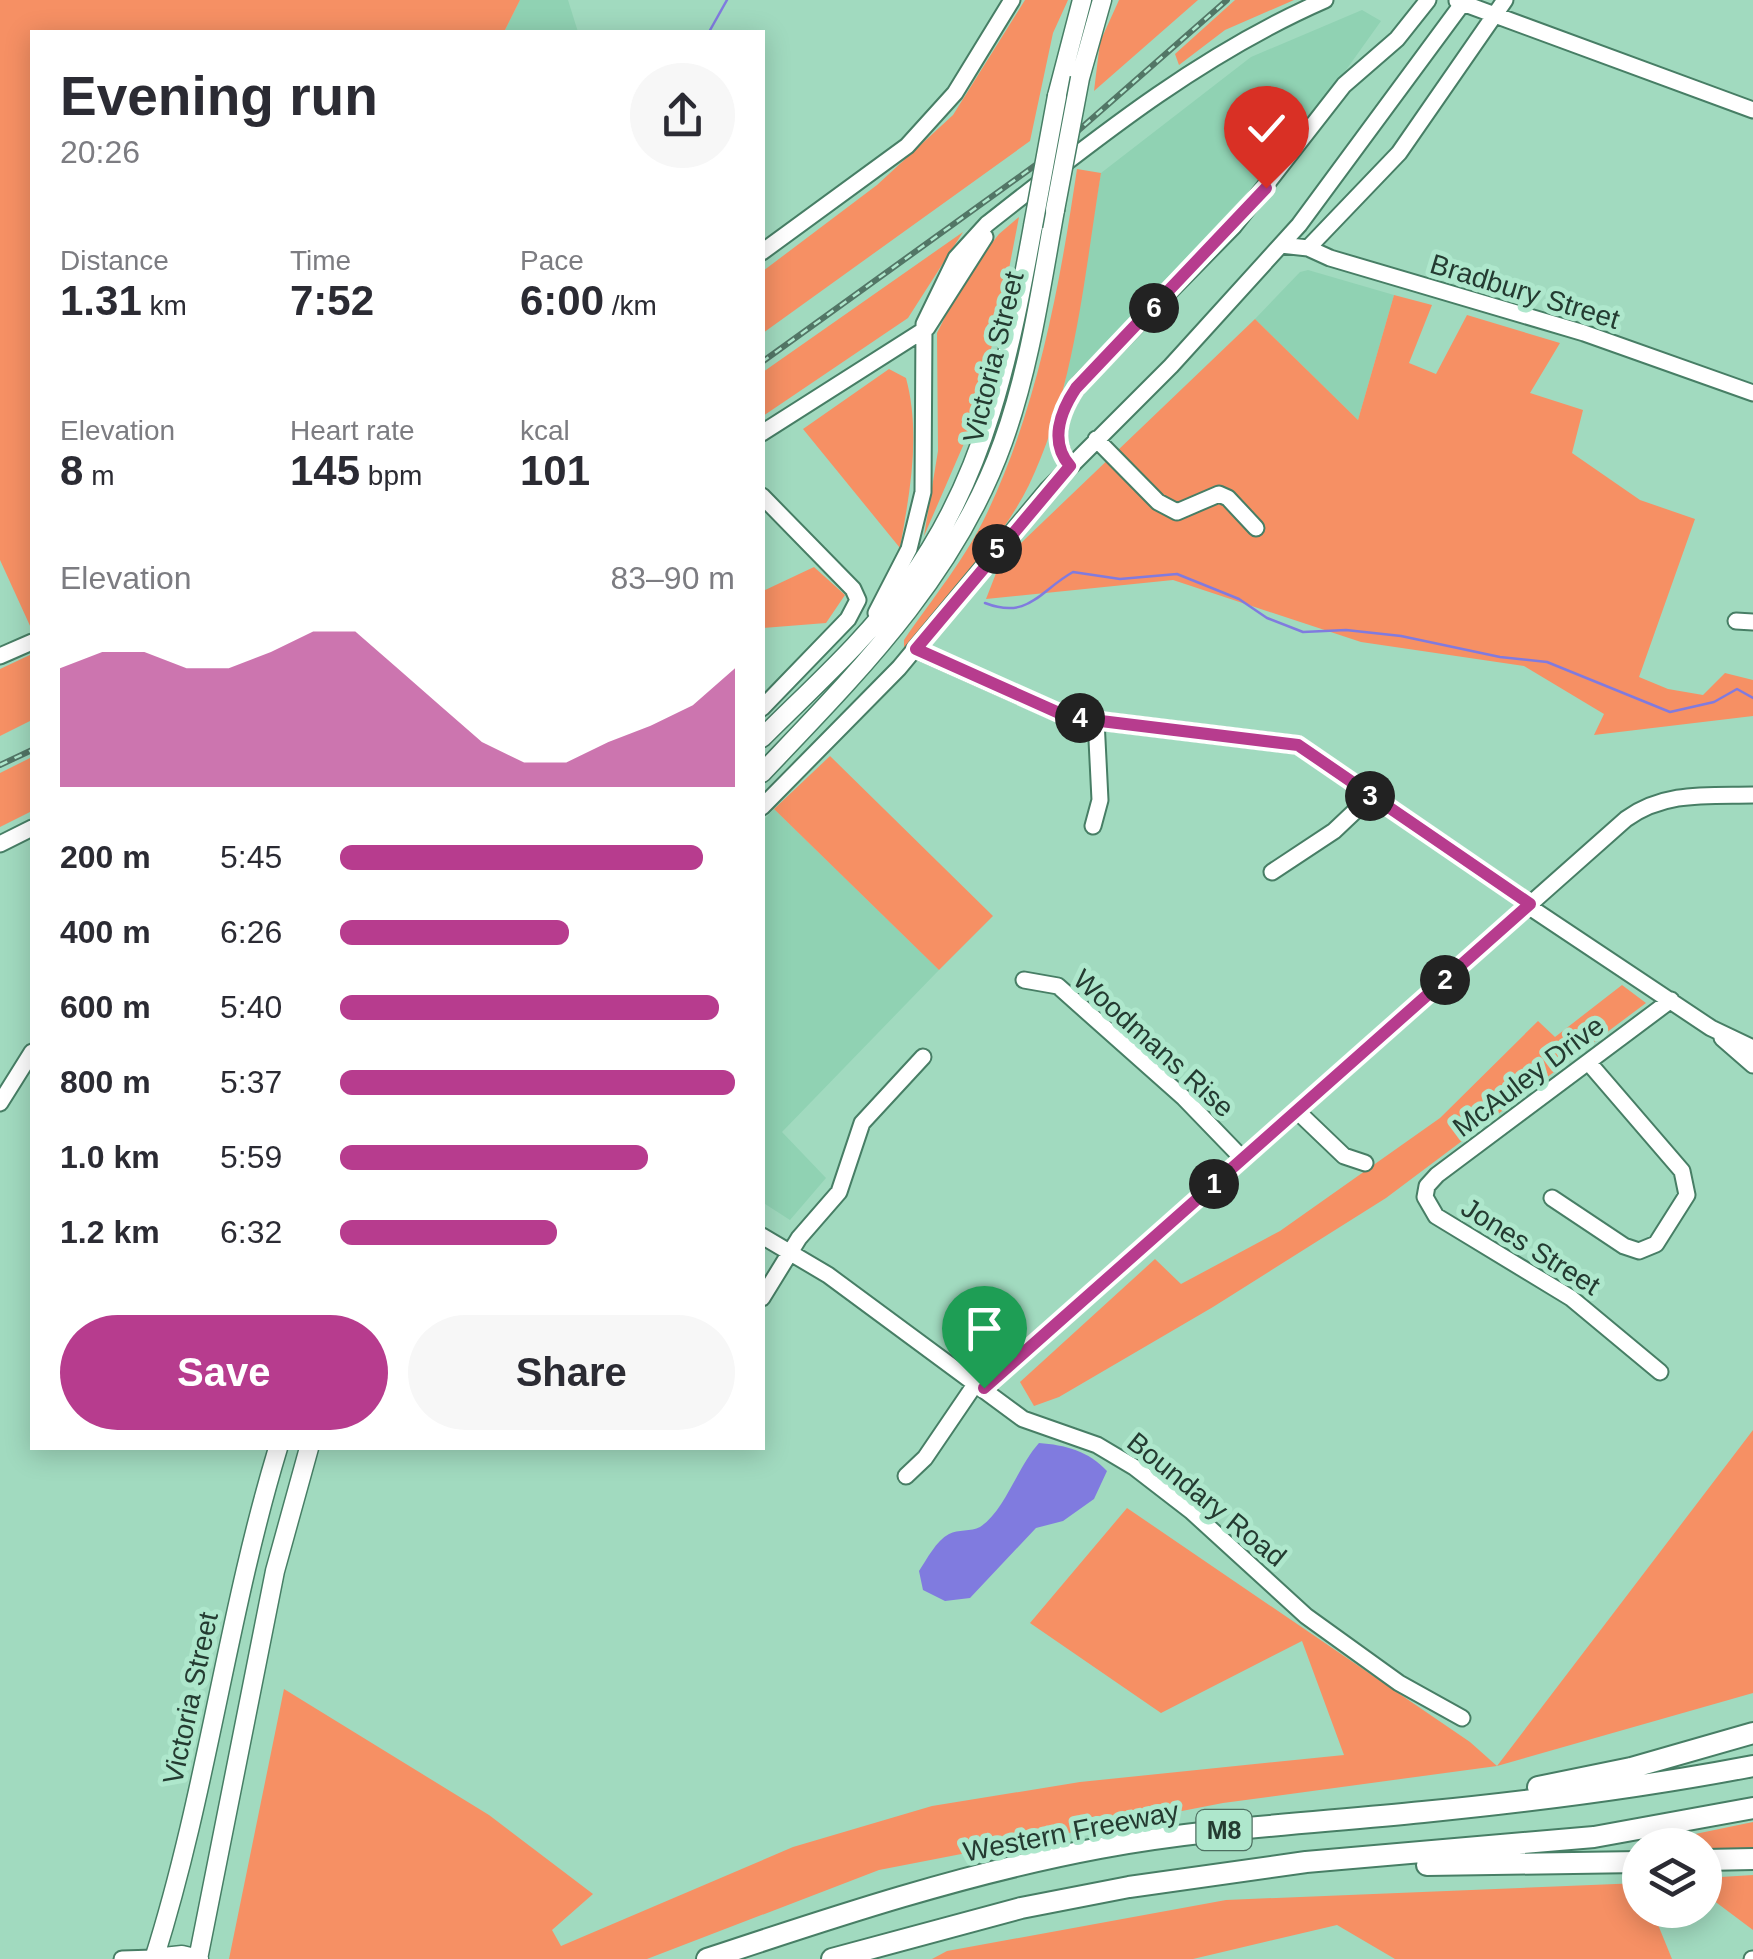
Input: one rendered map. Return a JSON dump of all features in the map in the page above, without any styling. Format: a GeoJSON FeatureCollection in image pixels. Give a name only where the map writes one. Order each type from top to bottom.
{"type":"FeatureCollection","features":[{"type":"Feature","properties":{"kind":"highway"},"geometry":{"type":"LineString","coordinates":[[1418,1812],[1631,1768],[1753,1734]]}},
{"type":"Feature","properties":{"kind":"highway","name":"Western Freeway"},"geometry":{"type":"LineString","coordinates":[[708,1959],[919,1891],[1101,1848],[1336,1817],[1595,1793],[1753,1766]]}},
{"type":"Feature","properties":{"kind":"highway","name":"M8"},"geometry":{"type":"LineString","coordinates":[[832,1959],[1021,1908],[1129,1886],[1306,1862],[1594,1837],[1753,1808]]}},
{"type":"Feature","properties":{"kind":"highway"},"geometry":{"type":"LineString","coordinates":[[1722,1860],[1753,1859]]}},
{"type":"Feature","properties":{"kind":"highway"},"geometry":{"type":"LineString","coordinates":[[1306,1862],[1487,1866],[1622,1862]]}},
{"type":"Feature","properties":{"kind":"main road","name":"Victoria Street"},"geometry":{"type":"LineString","coordinates":[[765,738],[919,568],[976,461],[1008,360],[1057,96],[1082,0]]}},
{"type":"Feature","properties":{"kind":"main road","name":"Victoria Street"},"geometry":{"type":"LineString","coordinates":[[765,771],[894,631],[932,580],[965,526],[1004,440],[1018,390],[1080,78],[1102,0]]}},
{"type":"Feature","properties":{"kind":"main road","name":"Victoria Street"},"geometry":{"type":"LineString","coordinates":[[154,1959],[179,1875],[254,1535],[277,1450]]}},
{"type":"Feature","properties":{"kind":"main road","name":"Victoria Street"},"geometry":{"type":"LineString","coordinates":[[198,1959],[275,1571],[308,1450]]}},
{"type":"Feature","properties":{"kind":"main road"},"geometry":{"type":"LineString","coordinates":[[154,1959],[182,1955],[198,1959]]}},
{"type":"Feature","properties":{"kind":"street"},"geometry":{"type":"LineString","coordinates":[[765,250],[880,168],[916,136],[955,93],[1012,0]]}},
{"type":"Feature","properties":{"kind":"street"},"geometry":{"type":"LineString","coordinates":[[868,367],[904,337],[932,302],[967,243],[1182,76],[1324,0]]}},
{"type":"Feature","properties":{"kind":"street"},"geometry":{"type":"LineString","coordinates":[[1070,466],[1059,450],[1058,433],[1076,388],[1234,226],[1344,84],[1402,35],[1428,0]]}},
{"type":"Feature","properties":{"kind":"street"},"geometry":{"type":"LineString","coordinates":[[1308,248],[1398,153],[1505,0]]}},
{"type":"Feature","properties":{"kind":"street"},"geometry":{"type":"LineString","coordinates":[[765,804],[916,649],[1070,466],[1171,366],[1282,245],[1328,190],[1460,1],[1753,110]]}},
{"type":"Feature","properties":{"kind":"street"},"geometry":{"type":"LineString","coordinates":[[765,432],[922,333],[938,316],[976,248],[1023,198]]}},
{"type":"Feature","properties":{"kind":"street","name":"Bradbury Street"},"geometry":{"type":"LineString","coordinates":[[1282,245],[1308,248],[1322,256],[1584,333],[1753,392]]}},
{"type":"Feature","properties":{"kind":"street"},"geometry":{"type":"LineString","coordinates":[[856,641],[891,588],[914,535],[924,474],[922,333],[932,302]]}},
{"type":"Feature","properties":{"kind":"street"},"geometry":{"type":"LineString","coordinates":[[868,367],[889,359],[907,362],[918,372],[923,388]]}},
{"type":"Feature","properties":{"kind":"street"},"geometry":{"type":"LineString","coordinates":[[1096,439],[1158,502],[1177,512],[1219,494],[1228,498],[1256,528]]}},
{"type":"Feature","properties":{"kind":"street"},"geometry":{"type":"LineString","coordinates":[[765,499],[853,588],[858,600],[848,620],[765,705]]}},
{"type":"Feature","properties":{"kind":"street"},"geometry":{"type":"LineString","coordinates":[[0,656],[30,643]]}},
{"type":"Feature","properties":{"kind":"street"},"geometry":{"type":"LineString","coordinates":[[916,649],[1068,717],[1298,745],[1712,1028],[1753,1065]]}},
{"type":"Feature","properties":{"kind":"street"},"geometry":{"type":"LineString","coordinates":[[1093,826],[1100,800],[1096,720]]}},
{"type":"Feature","properties":{"kind":"street"},"geometry":{"type":"LineString","coordinates":[[906,1476],[926,1458],[980,1386],[1638,810],[1677,797],[1753,795]]}},
{"type":"Feature","properties":{"kind":"street"},"geometry":{"type":"LineString","coordinates":[[1272,872],[1334,832],[1371,796]]}},
{"type":"Feature","properties":{"kind":"street"},"geometry":{"type":"LineString","coordinates":[[0,844],[30,829]]}},
{"type":"Feature","properties":{"kind":"street","name":"Woodmans Rise"},"geometry":{"type":"LineString","coordinates":[[1024,980],[1058,986],[1184,1098],[1242,1158]]}},
{"type":"Feature","properties":{"kind":"street","name":"McAuley Drive"},"geometry":{"type":"LineString","coordinates":[[1425,1199],[1426,1188],[1434,1178],[1671,1000]]}},
{"type":"Feature","properties":{"kind":"street"},"geometry":{"type":"LineString","coordinates":[[1712,1028],[1753,1048]]}},
{"type":"Feature","properties":{"kind":"street"},"geometry":{"type":"LineString","coordinates":[[0,1102],[30,1055]]}},
{"type":"Feature","properties":{"kind":"street"},"geometry":{"type":"LineString","coordinates":[[765,1293],[790,1251],[838,1195],[862,1123],[923,1057]]}},
{"type":"Feature","properties":{"kind":"street"},"geometry":{"type":"LineString","coordinates":[[1553,1197],[1624,1246],[1639,1251],[1656,1244],[1687,1195],[1684,1175],[1588,1063]]}},
{"type":"Feature","properties":{"kind":"street"},"geometry":{"type":"LineString","coordinates":[[1296,1111],[1344,1156],[1365,1163]]}},
{"type":"Feature","properties":{"kind":"street","name":"Jones Street"},"geometry":{"type":"LineString","coordinates":[[1425,1199],[1436,1216],[1571,1298],[1660,1372]]}},
{"type":"Feature","properties":{"kind":"street","name":"Boundary Road"},"geometry":{"type":"LineString","coordinates":[[765,1238],[790,1251],[1028,1422],[1097,1445],[1134,1467],[1191,1511],[1306,1616],[1398,1683],[1462,1718]]}},
{"type":"Feature","properties":{"kind":"street"},"geometry":{"type":"LineString","coordinates":[[122,1959],[154,1959]]}},
{"type":"Feature","properties":{"kind":"shaded area"},"geometry":{"type":"Polygon","coordinates":[[[0,0],[520,0],[505,30],[30,30],[30,626],[0,560],[0,0]]]}},
{"type":"Feature","properties":{"kind":"shaded area"},"geometry":{"type":"Polygon","coordinates":[[[520,0],[568,0],[577,30],[505,30],[520,0]]]}},
{"type":"Feature","properties":{"kind":"shaded area"},"geometry":{"type":"Polygon","coordinates":[[[1025,0],[1068,0],[1053,33],[1030,141],[765,332],[765,269],[877,185],[953,115],[1025,0]]]}},
{"type":"Feature","properties":{"kind":"shaded area"},"geometry":{"type":"Polygon","coordinates":[[[1119,0],[1198,0],[1094,91],[1100,42],[1119,0]]]}},
{"type":"Feature","properties":{"kind":"shaded area"},"geometry":{"type":"Polygon","coordinates":[[[1235,0],[1294,0],[1225,30],[1179,65],[1175,54],[1235,0]]]}},
{"type":"Feature","properties":{"kind":"shaded area"},"geometry":{"type":"Polygon","coordinates":[[[1362,10],[1381,21],[1296,140],[1064,388],[1101,173],[1251,57],[1362,10]]]}},
{"type":"Feature","properties":{"kind":"shaded area"},"geometry":{"type":"Polygon","coordinates":[[[1077,169],[1101,173],[1068,372],[1045,448],[1029,485],[1003,528],[904,649],[904,640],[980,528],[1021,429],[1055,300],[1077,169]]]}},
{"type":"Feature","properties":{"kind":"shaded area"},"geometry":{"type":"Polygon","coordinates":[[[1019,217],[972,425],[924,536],[938,451],[937,333],[964,279],[999,234],[1019,217]]]}},
{"type":"Feature","properties":{"kind":"shaded area"},"geometry":{"type":"Polygon","coordinates":[[[963,232],[908,318],[765,415],[765,371],[963,232]]]}},
{"type":"Feature","properties":{"kind":"shaded area"},"geometry":{"type":"Polygon","coordinates":[[[1308,270],[1394,295],[1358,420],[1255,319],[1300,272],[1308,270]]]}},
{"type":"Feature","properties":{"kind":"shaded area"},"geometry":{"type":"Polygon","coordinates":[[[1394,295],[1432,305],[1409,363],[1436,374],[1467,315],[1560,343],[1530,393],[1583,410],[1572,453],[1640,500],[1695,519],[1639,677],[1668,689],[1703,695],[1725,673],[1753,680],[1753,716],[1594,735],[1604,714],[1524,666],[1361,642],[1173,580],[986,599],[1000,563],[1255,319],[1358,420],[1394,295]]]}},
{"type":"Feature","properties":{"kind":"shaded area"},"geometry":{"type":"Polygon","coordinates":[[[889,369],[906,378],[913,420],[910,484],[900,548],[803,429],[889,369]]]}},
{"type":"Feature","properties":{"kind":"shaded area"},"geometry":{"type":"Polygon","coordinates":[[[814,567],[845,595],[826,623],[765,628],[765,590],[814,567]]]}},
{"type":"Feature","properties":{"kind":"shaded area"},"geometry":{"type":"Polygon","coordinates":[[[30,655],[30,721],[0,736],[0,669],[30,655]]]}},
{"type":"Feature","properties":{"kind":"shaded area"},"geometry":{"type":"Polygon","coordinates":[[[830,756],[993,916],[939,970],[774,809],[830,756]]]}},
{"type":"Feature","properties":{"kind":"shaded area"},"geometry":{"type":"Polygon","coordinates":[[[30,758],[30,812],[0,827],[0,773],[30,758]]]}},
{"type":"Feature","properties":{"kind":"shaded area"},"geometry":{"type":"Polygon","coordinates":[[[774,809],[939,970],[782,1132],[826,1178],[790,1220],[765,1204],[765,819],[774,809]]]}},
{"type":"Feature","properties":{"kind":"shaded area"},"geometry":{"type":"Polygon","coordinates":[[[1622,985],[1646,1003],[1386,1198],[1213,1307],[1059,1397],[1034,1406],[1020,1382],[1155,1259],[1181,1284],[1280,1231],[1440,1118],[1538,1021],[1555,1037],[1622,985]]]}},
{"type":"Feature","properties":{"kind":"shaded area"},"geometry":{"type":"Polygon","coordinates":[[[1753,1430],[1753,1693],[1497,1766],[1753,1430]]]}},
{"type":"Feature","properties":{"kind":"shaded area"},"geometry":{"type":"Polygon","coordinates":[[[1039,1443],[1076,1450],[1107,1471],[1094,1499],[1063,1521],[1036,1528],[970,1598],[945,1601],[923,1590],[919,1571],[936,1546],[949,1534],[976,1529],[989,1520],[1039,1443]]]}},
{"type":"Feature","properties":{"kind":"shaded area"},"geometry":{"type":"Polygon","coordinates":[[[1127,1508],[1470,1742],[1497,1766],[1223,1803],[879,1870],[647,1959],[229,1959],[284,1689],[489,1815],[593,1894],[552,1930],[561,1946],[793,1847],[932,1806],[1080,1782],[1344,1755],[1302,1641],[1161,1713],[1030,1623],[1127,1508]]]}},
{"type":"Feature","properties":{"kind":"shaded area"},"geometry":{"type":"Polygon","coordinates":[[[1753,1822],[1753,1851],[1722,1851],[1722,1828],[1753,1822]]]}},
{"type":"Feature","properties":{"kind":"shaded area"},"geometry":{"type":"Polygon","coordinates":[[[1753,1875],[1753,1930],[1722,1907],[1722,1877],[1753,1875]]]}},
{"type":"Feature","properties":{"kind":"shaded area"},"geometry":{"type":"Polygon","coordinates":[[[1622,1884],[1622,1928],[1659,1928],[1672,1959],[1395,1959],[1337,1925],[1193,1959],[932,1959],[947,1951],[1226,1900],[1622,1884]]]}},
{"type":"Feature","properties":{"kind":"waterway"},"geometry":{"type":"LineString","coordinates":[[710,30],[727,0]]}},
{"type":"Feature","properties":{"kind":"waterway"},"geometry":{"type":"LineString","coordinates":[[985,603],[1023,606],[1073,572],[1120,579],[1177,574],[1239,599],[1267,618],[1303,632],[1346,630],[1401,636],[1500,657],[1547,662],[1670,712],[1714,702],[1737,689],[1753,698]]}},
{"type":"Feature","properties":{"kind":"railway"},"geometry":{"type":"LineString","coordinates":[[765,360],[1055,151],[1227,0]]}},
{"type":"Feature","properties":{"kind":"railway"},"geometry":{"type":"LineString","coordinates":[[0,765],[30,751]]}},
{"type":"Feature","properties":{"kind":"route"},"geometry":{"type":"LineString","coordinates":[[984,1388],[1530,904],[1298,745],[1068,717],[916,649],[1006,537],[1070,466],[1059,450],[1058,433],[1076,388],[1266,188]]}}]}
